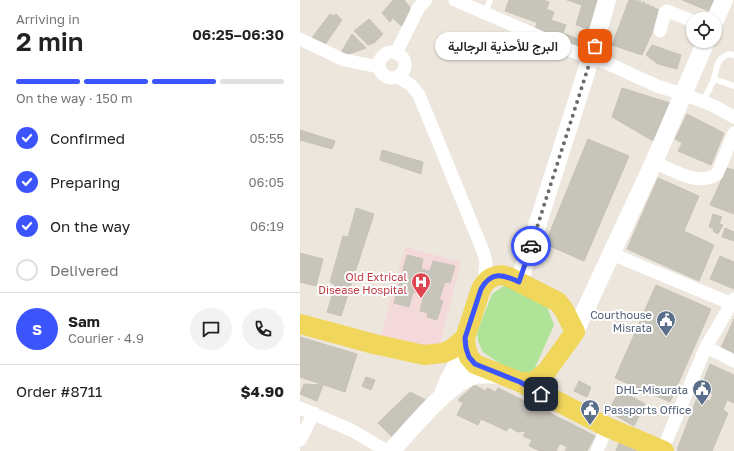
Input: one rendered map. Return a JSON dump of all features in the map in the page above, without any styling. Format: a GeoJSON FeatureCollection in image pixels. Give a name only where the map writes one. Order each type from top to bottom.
{"type":"FeatureCollection","features":[{"type":"Feature","properties":{"kind":"main road"},"geometry":{"type":"LineString","coordinates":[[519,282],[591,58],[607,0]]}},
{"type":"Feature","properties":{"kind":"main road"},"geometry":{"type":"LineString","coordinates":[[719,12],[724,0]]}},
{"type":"Feature","properties":{"kind":"main road"},"geometry":{"type":"LineString","coordinates":[[520,382],[529,382],[540,378],[575,332],[654,162],[703,48]]}},
{"type":"Feature","properties":{"kind":"main road"},"geometry":{"type":"LineString","coordinates":[[442,397],[465,343],[481,289],[484,283],[495,276],[502,275],[519,282],[558,302],[564,310],[575,332]]}},
{"type":"Feature","properties":{"kind":"main road"},"geometry":{"type":"LineString","coordinates":[[300,324],[374,344],[424,355],[443,353],[465,343]]}},
{"type":"Feature","properties":{"kind":"main road"},"geometry":{"type":"LineString","coordinates":[[465,343],[469,357],[475,364],[520,382],[607,427],[663,451]]}},
{"type":"Feature","properties":{"kind":"main road"},"geometry":{"type":"LineString","coordinates":[[391,451],[442,397],[464,380],[478,374],[501,375]]}},
{"type":"Feature","properties":{"kind":"street"},"geometry":{"type":"LineString","coordinates":[[396,53],[419,7],[426,0]]}},
{"type":"Feature","properties":{"kind":"street"},"geometry":{"type":"LineString","coordinates":[[455,0],[485,14],[609,64],[657,86],[714,106],[734,117]]}},
{"type":"Feature","properties":{"kind":"street"},"geometry":{"type":"LineString","coordinates":[[660,31],[665,12],[668,11],[686,18]]}},
{"type":"Feature","properties":{"kind":"street"},"geometry":{"type":"LineString","coordinates":[[300,39],[344,60],[379,67]]}},
{"type":"Feature","properties":{"kind":"street"},"geometry":{"type":"LineString","coordinates":[[392,52],[396,53],[403,58],[405,66],[404,71],[398,77],[390,78],[382,75],[379,62],[383,55],[392,52]]}},
{"type":"Feature","properties":{"kind":"street"},"geometry":{"type":"LineString","coordinates":[[398,77],[411,85],[419,95],[483,251],[486,262],[484,283]]}},
{"type":"Feature","properties":{"kind":"street"},"geometry":{"type":"LineString","coordinates":[[654,162],[691,177],[704,179],[712,178],[717,174],[734,133]]}},
{"type":"Feature","properties":{"kind":"street"},"geometry":{"type":"LineString","coordinates":[[612,254],[733,302],[706,347],[663,451]]}},
{"type":"Feature","properties":{"kind":"street"},"geometry":{"type":"LineString","coordinates":[[706,347],[734,361]]}},
{"type":"Feature","properties":{"kind":"street"},"geometry":{"type":"LineString","coordinates":[[300,408],[353,431],[387,451]]}},
{"type":"Feature","properties":{"kind":"street"},"geometry":{"type":"LineString","coordinates":[[300,440],[314,413]]}},
{"type":"Feature","properties":{"kind":"street"},"geometry":{"type":"LineString","coordinates":[[596,451],[607,427]]}},
{"type":"Feature","properties":{"kind":"lane"},"geometry":{"type":"LineString","coordinates":[[485,14],[490,0]]}},
{"type":"Feature","properties":{"kind":"lane"},"geometry":{"type":"LineString","coordinates":[[703,102],[714,79],[718,62],[729,54],[734,56]]}},
{"type":"Feature","properties":{"kind":"lane"},"geometry":{"type":"LineString","coordinates":[[714,79],[734,86]]}},
{"type":"Feature","properties":{"kind":"path"},"geometry":{"type":"LineString","coordinates":[[638,0],[665,12]]}},
{"type":"Feature","properties":{"kind":"shaded area","name":"Old Extrical Disease Hospital"},"geometry":{"type":"Polygon","coordinates":[[[405,247],[461,262],[438,352],[381,336],[405,247]]]}},
{"type":"Feature","properties":{"kind":"green space"},"geometry":{"type":"Polygon","coordinates":[[[507,284],[546,304],[554,325],[534,370],[525,374],[502,365],[483,352],[478,341],[477,332],[492,294],[507,284]]]}},
{"type":"Feature","properties":{"kind":"building"},"geometry":{"type":"Polygon","coordinates":[[[393,0],[404,0],[410,7],[408,18],[401,26],[393,18],[390,22],[382,13],[393,0]]]}},
{"type":"Feature","properties":{"kind":"building"},"geometry":{"type":"Polygon","coordinates":[[[509,0],[542,0],[549,2],[541,24],[505,11],[509,0]]]}},
{"type":"Feature","properties":{"kind":"building"},"geometry":{"type":"Polygon","coordinates":[[[567,0],[602,0],[592,30],[576,25],[582,5],[567,0]]]}},
{"type":"Feature","properties":{"kind":"building"},"geometry":{"type":"Polygon","coordinates":[[[629,0],[634,0],[662,11],[642,55],[612,45],[629,0]]]}},
{"type":"Feature","properties":{"kind":"building"},"geometry":{"type":"Polygon","coordinates":[[[682,0],[719,0],[714,12],[682,0]]]}},
{"type":"Feature","properties":{"kind":"building"},"geometry":{"type":"Polygon","coordinates":[[[543,8],[554,12],[551,20],[566,25],[563,33],[581,40],[578,47],[534,31],[543,8]]]}},
{"type":"Feature","properties":{"kind":"building"},"geometry":{"type":"Polygon","coordinates":[[[330,14],[333,16],[336,14],[342,20],[324,46],[311,39],[330,14]]]}},
{"type":"Feature","properties":{"kind":"building"},"geometry":{"type":"Polygon","coordinates":[[[369,19],[383,34],[374,43],[368,45],[354,31],[369,19]]]}},
{"type":"Feature","properties":{"kind":"building"},"geometry":{"type":"Polygon","coordinates":[[[352,34],[366,48],[352,53],[340,54],[352,34]]]}},
{"type":"Feature","properties":{"kind":"building"},"geometry":{"type":"Polygon","coordinates":[[[652,45],[681,55],[677,69],[658,64],[646,55],[652,45]]]}},
{"type":"Feature","properties":{"kind":"building"},"geometry":{"type":"Polygon","coordinates":[[[622,88],[670,103],[655,142],[612,117],[622,88]]]}},
{"type":"Feature","properties":{"kind":"building"},"geometry":{"type":"Polygon","coordinates":[[[687,114],[724,133],[711,165],[678,151],[682,143],[675,139],[687,114]]]}},
{"type":"Feature","properties":{"kind":"building"},"geometry":{"type":"Polygon","coordinates":[[[300,130],[335,141],[332,149],[300,140],[300,130]]]}},
{"type":"Feature","properties":{"kind":"building"},"geometry":{"type":"Polygon","coordinates":[[[588,139],[629,156],[584,261],[545,244],[588,139]]]}},
{"type":"Feature","properties":{"kind":"building"},"geometry":{"type":"Polygon","coordinates":[[[382,150],[423,162],[421,174],[380,160],[382,150]]]}},
{"type":"Feature","properties":{"kind":"building"},"geometry":{"type":"Polygon","coordinates":[[[727,168],[734,170],[734,214],[710,205],[727,168]]]}},
{"type":"Feature","properties":{"kind":"building"},"geometry":{"type":"Polygon","coordinates":[[[658,178],[699,196],[684,231],[714,245],[699,281],[627,249],[658,178]]]}},
{"type":"Feature","properties":{"kind":"building"},"geometry":{"type":"Polygon","coordinates":[[[356,208],[374,214],[341,316],[327,312],[335,285],[330,282],[343,236],[348,237],[356,208]]]}},
{"type":"Feature","properties":{"kind":"building"},"geometry":{"type":"Polygon","coordinates":[[[713,214],[722,217],[719,224],[723,225],[718,234],[713,231],[714,229],[709,227],[713,214]]]}},
{"type":"Feature","properties":{"kind":"building"},"geometry":{"type":"Polygon","coordinates":[[[725,228],[734,232],[734,241],[722,237],[725,228]]]}},
{"type":"Feature","properties":{"kind":"building"},"geometry":{"type":"Polygon","coordinates":[[[300,253],[323,259],[316,286],[300,282],[300,253]]]}},
{"type":"Feature","properties":{"kind":"building"},"geometry":{"type":"Polygon","coordinates":[[[407,255],[423,259],[421,269],[430,271],[433,261],[455,266],[450,283],[445,282],[439,300],[443,301],[437,320],[427,317],[428,313],[420,311],[424,295],[413,292],[409,307],[394,303],[407,255]]]}},
{"type":"Feature","properties":{"kind":"building"},"geometry":{"type":"Polygon","coordinates":[[[720,256],[734,262],[734,289],[710,279],[720,256]]]}},
{"type":"Feature","properties":{"kind":"building","name":"Courthouse Misrata"},"geometry":{"type":"Polygon","coordinates":[[[656,285],[711,309],[670,402],[615,378],[656,285]]]}},
{"type":"Feature","properties":{"kind":"building"},"geometry":{"type":"Polygon","coordinates":[[[734,319],[734,356],[720,350],[734,319]]]}},
{"type":"Feature","properties":{"kind":"building"},"geometry":{"type":"Polygon","coordinates":[[[300,337],[357,354],[345,392],[300,377],[300,337]]]}},
{"type":"Feature","properties":{"kind":"building"},"geometry":{"type":"Polygon","coordinates":[[[710,364],[734,375],[734,383],[716,374],[685,451],[677,450],[710,364]]]}},
{"type":"Feature","properties":{"kind":"building"},"geometry":{"type":"Polygon","coordinates":[[[717,375],[734,383],[734,403],[727,400],[723,410],[728,413],[712,451],[685,451],[706,400],[710,401],[713,394],[709,393],[717,375]]]}},
{"type":"Feature","properties":{"kind":"building"},"geometry":{"type":"Polygon","coordinates":[[[366,377],[375,380],[371,390],[362,386],[366,377]]]}},
{"type":"Feature","properties":{"kind":"building"},"geometry":{"type":"Polygon","coordinates":[[[579,381],[591,387],[587,397],[574,391],[579,381]]]}},
{"type":"Feature","properties":{"kind":"building"},"geometry":{"type":"Polygon","coordinates":[[[304,384],[323,385],[317,401],[300,394],[304,384]]]}},
{"type":"Feature","properties":{"kind":"building"},"geometry":{"type":"Polygon","coordinates":[[[474,385],[486,391],[487,388],[496,392],[498,388],[531,404],[518,432],[509,427],[507,431],[481,419],[478,425],[457,415],[463,403],[458,400],[474,385]]]}},
{"type":"Feature","properties":{"kind":"building"},"geometry":{"type":"Polygon","coordinates":[[[620,390],[645,404],[634,426],[608,411],[620,390]]]}},
{"type":"Feature","properties":{"kind":"building"},"geometry":{"type":"Polygon","coordinates":[[[410,392],[432,403],[395,440],[378,423],[410,392]]]}},
{"type":"Feature","properties":{"kind":"building"},"geometry":{"type":"Polygon","coordinates":[[[531,404],[570,423],[556,451],[540,451],[529,446],[532,440],[523,436],[526,431],[518,432],[531,404]]]}},
{"type":"Feature","properties":{"kind":"building"},"geometry":{"type":"Polygon","coordinates":[[[541,408],[551,413],[546,423],[536,418],[541,408]]]}},
{"type":"Feature","properties":{"kind":"building"},"geometry":{"type":"Polygon","coordinates":[[[570,423],[595,436],[587,451],[565,451],[567,447],[559,443],[570,423]]]}},
{"type":"Feature","properties":{"kind":"building"},"geometry":{"type":"Polygon","coordinates":[[[619,443],[637,451],[616,451],[619,443]]]}},
{"type":"Feature","properties":{"kind":"way so far"},"geometry":{"type":"LineString","coordinates":[[531,246],[595,46]]}},
{"type":"Feature","properties":{"kind":"place","name":"البرج للأحذية الرجالية"},"geometry":{"type":"Point","coordinates":[595,46]}},
{"type":"Feature","properties":{"kind":"place","name":"Old Extrical Disease Hospital"},"geometry":{"type":"Point","coordinates":[421,299]}},
{"type":"Feature","properties":{"kind":"place","name":"Courthouse Misrata"},"geometry":{"type":"Point","coordinates":[666,337]}},
{"type":"Feature","properties":{"kind":"place","name":"DHL-Misurata"},"geometry":{"type":"Point","coordinates":[702,406]}},
{"type":"Feature","properties":{"kind":"place","name":"Passports Office"},"geometry":{"type":"Point","coordinates":[590,426]}},
{"type":"Feature","properties":{"kind":"route"},"geometry":{"type":"LineString","coordinates":[[531,246],[519,282],[502,275],[495,276],[484,283],[465,338],[469,357],[475,364],[520,382],[541,394]]}}]}
